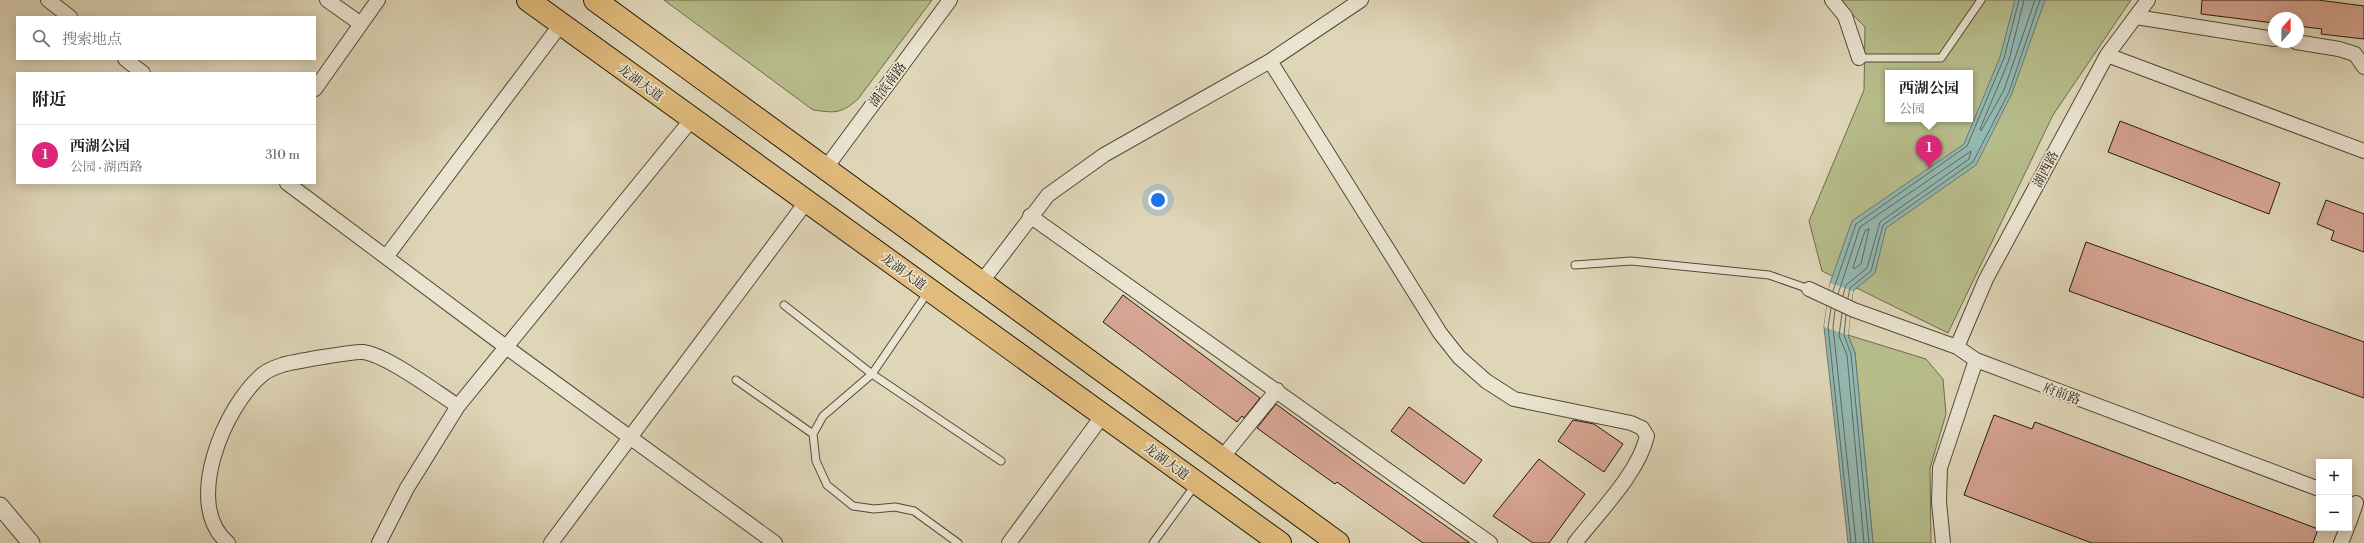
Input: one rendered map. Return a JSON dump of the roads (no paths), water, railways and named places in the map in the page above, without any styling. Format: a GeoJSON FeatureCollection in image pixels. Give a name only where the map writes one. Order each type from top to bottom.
{"type":"FeatureCollection","features":[{"type":"Feature","properties":{"kind":"main road","name":"龙湖大道"},"geometry":{"type":"LineString","coordinates":[[528,0],[1280,543]]}},
{"type":"Feature","properties":{"kind":"main road"},"geometry":{"type":"LineString","coordinates":[[595,0],[980,284],[1338,543]]}},
{"type":"Feature","properties":{"kind":"street"},"geometry":{"type":"LineString","coordinates":[[48,0],[69,16]]}},
{"type":"Feature","properties":{"kind":"street"},"geometry":{"type":"LineString","coordinates":[[328,0],[361,24]]}},
{"type":"Feature","properties":{"kind":"street"},"geometry":{"type":"LineString","coordinates":[[316,88],[378,0]]}},
{"type":"Feature","properties":{"kind":"street","name":"湖滨南路"},"geometry":{"type":"LineString","coordinates":[[825,169],[950,0]]}},
{"type":"Feature","properties":{"kind":"street"},"geometry":{"type":"LineString","coordinates":[[980,284],[1030,216],[1048,195],[1104,155],[1270,61],[1361,0]]}},
{"type":"Feature","properties":{"kind":"street"},"geometry":{"type":"LineString","coordinates":[[1832,0],[1845,16],[1859,58]]}},
{"type":"Feature","properties":{"kind":"street","name":"湖西路"},"geometry":{"type":"LineString","coordinates":[[1957,347],[1986,279],[2107,55],[2148,0]]}},
{"type":"Feature","properties":{"kind":"street"},"geometry":{"type":"LineString","coordinates":[[2136,17],[2268,38]]}},
{"type":"Feature","properties":{"kind":"street"},"geometry":{"type":"LineString","coordinates":[[386,258],[561,24]]}},
{"type":"Feature","properties":{"kind":"street"},"geometry":{"type":"LineString","coordinates":[[2304,43],[2339,49],[2355,54],[2364,67]]}},
{"type":"Feature","properties":{"kind":"street"},"geometry":{"type":"LineString","coordinates":[[2107,55],[2364,151]]}},
{"type":"Feature","properties":{"kind":"street"},"geometry":{"type":"LineString","coordinates":[[126,60],[142,72]]}},
{"type":"Feature","properties":{"kind":"street"},"geometry":{"type":"LineString","coordinates":[[1270,61],[1440,333],[1459,357],[1486,381],[1514,399],[1609,417],[1631,423],[1642,428],[1647,436],[1644,450],[1634,468],[1575,543]]}},
{"type":"Feature","properties":{"kind":"street"},"geometry":{"type":"LineString","coordinates":[[379,543],[404,494],[458,406],[692,119]]}},
{"type":"Feature","properties":{"kind":"street"},"geometry":{"type":"LineString","coordinates":[[288,184],[506,347],[775,543]]}},
{"type":"Feature","properties":{"kind":"street"},"geometry":{"type":"LineString","coordinates":[[551,543],[807,201]]}},
{"type":"Feature","properties":{"kind":"street"},"geometry":{"type":"LineString","coordinates":[[1030,216],[1277,390],[1490,543]]}},
{"type":"Feature","properties":{"kind":"street","name":"府前路"},"geometry":{"type":"LineString","coordinates":[[1809,289],[1854,310],[1957,347],[1976,360],[2316,488]]}},
{"type":"Feature","properties":{"kind":"street"},"geometry":{"type":"LineString","coordinates":[[220,541],[212,521],[209,507],[211,464],[222,430],[243,394],[264,373],[283,364],[363,352],[386,361],[458,406]]}},
{"type":"Feature","properties":{"kind":"street"},"geometry":{"type":"LineString","coordinates":[[1943,543],[1939,502],[1940,468],[1976,360]]}},
{"type":"Feature","properties":{"kind":"street"},"geometry":{"type":"LineString","coordinates":[[1221,459],[1277,390]]}},
{"type":"Feature","properties":{"kind":"street"},"geometry":{"type":"LineString","coordinates":[[1009,543],[1103,415]]}},
{"type":"Feature","properties":{"kind":"street"},"geometry":{"type":"LineString","coordinates":[[2352,514],[2356,503]]}},
{"type":"Feature","properties":{"kind":"street"},"geometry":{"type":"LineString","coordinates":[[0,506],[31,543]]}},
{"type":"Feature","properties":{"kind":"street"},"geometry":{"type":"LineString","coordinates":[[2341,543],[2346,531]]}},
{"type":"Feature","properties":{"kind":"lane"},"geometry":{"type":"LineString","coordinates":[[1859,58],[1941,58],[1981,0]]}},
{"type":"Feature","properties":{"kind":"lane"},"geometry":{"type":"LineString","coordinates":[[1575,265],[1630,261],[1768,275],[1809,289]]}},
{"type":"Feature","properties":{"kind":"lane"},"geometry":{"type":"LineString","coordinates":[[929,290],[872,374],[823,416],[814,434],[816,461],[827,485],[853,506],[874,509],[895,506],[914,511],[958,543]]}},
{"type":"Feature","properties":{"kind":"lane"},"geometry":{"type":"LineString","coordinates":[[784,305],[872,374],[1001,461]]}},
{"type":"Feature","properties":{"kind":"lane"},"geometry":{"type":"LineString","coordinates":[[736,380],[814,434]]}},
{"type":"Feature","properties":{"kind":"lane"},"geometry":{"type":"LineString","coordinates":[[1153,543],[1197,483]]}},
{"type":"Feature","properties":{"kind":"water"},"geometry":{"type":"Polygon","coordinates":[[[2015,0],[2045,0],[2012,93],[1976,165],[1886,228],[1875,273],[1853,291],[1848,335],[1855,353],[1873,543],[1848,543],[1824,327],[1830,283],[1852,221],[1964,144],[2000,57],[2015,0]]]}},
{"type":"Feature","properties":{"kind":"place","name":"西湖公园"},"geometry":{"type":"Point","coordinates":[1929,168]}}]}
